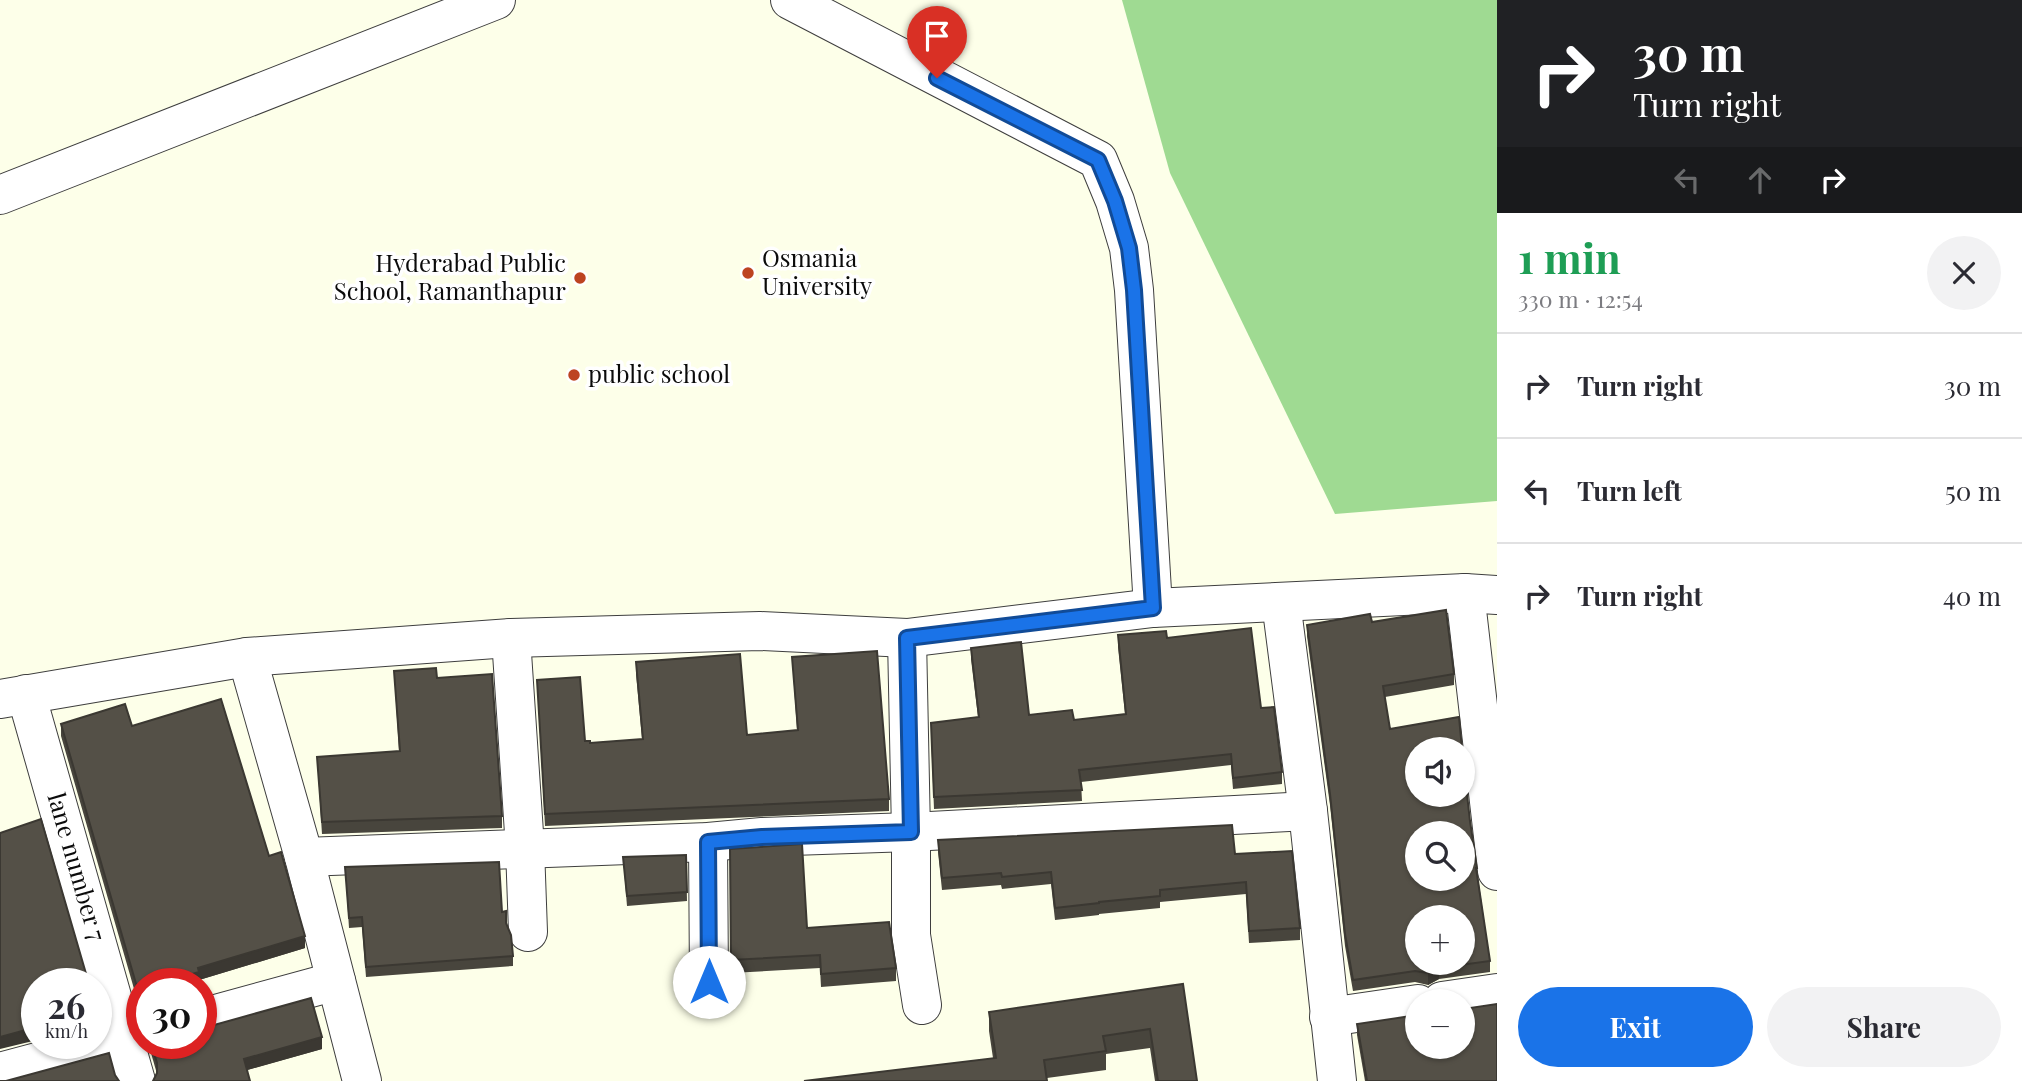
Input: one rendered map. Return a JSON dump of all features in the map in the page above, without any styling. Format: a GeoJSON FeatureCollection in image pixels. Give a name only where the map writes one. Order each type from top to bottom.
{"type":"FeatureCollection","features":[{"type":"Feature","properties":{"kind":"street"},"geometry":{"type":"LineString","coordinates":[[0,195],[496,0]]}},
{"type":"Feature","properties":{"kind":"street"},"geometry":{"type":"LineString","coordinates":[[790,0],[1098,160],[1129,248],[1133,280],[1153,608]]}},
{"type":"Feature","properties":{"kind":"street"},"geometry":{"type":"LineString","coordinates":[[13,697],[247,657],[511,638],[760,631],[907,638],[1153,608],[1481,594],[1497,871]]}},
{"type":"Feature","properties":{"kind":"street"},"geometry":{"type":"LineString","coordinates":[[1281,602],[1308,811],[1338,1081]]}},
{"type":"Feature","properties":{"kind":"street"},"geometry":{"type":"LineString","coordinates":[[511,638],[528,932]]}},
{"type":"Feature","properties":{"kind":"street"},"geometry":{"type":"LineString","coordinates":[[907,638],[911,935],[922,1005]]}},
{"type":"Feature","properties":{"kind":"street"},"geometry":{"type":"LineString","coordinates":[[247,657],[304,858],[362,1081]]}},
{"type":"Feature","properties":{"kind":"street","name":"lane number 7"},"geometry":{"type":"LineString","coordinates":[[13,697],[126,1016]]}},
{"type":"Feature","properties":{"kind":"street"},"geometry":{"type":"LineString","coordinates":[[304,858],[708,842],[762,837],[1308,811]]}},
{"type":"Feature","properties":{"kind":"street"},"geometry":{"type":"LineString","coordinates":[[708,842],[709,982]]}},
{"type":"Feature","properties":{"kind":"street"},"geometry":{"type":"LineString","coordinates":[[217,1014],[336,981]]}},
{"type":"Feature","properties":{"kind":"street"},"geometry":{"type":"LineString","coordinates":[[1475,996],[1497,993]]}},
{"type":"Feature","properties":{"kind":"street"},"geometry":{"type":"LineString","coordinates":[[1329,1017],[1405,1006]]}},
{"type":"Feature","properties":{"kind":"street"},"geometry":{"type":"LineString","coordinates":[[0,1072],[126,1038]]}},
{"type":"Feature","properties":{"kind":"street","name":"lane number 7"},"geometry":{"type":"LineString","coordinates":[[135,1059],[136,1081]]}},
{"type":"Feature","properties":{"kind":"green space"},"geometry":{"type":"Polygon","coordinates":[[[1122,0],[1497,0],[1497,501],[1335,514],[1170,173],[1122,0]]]}},
{"type":"Feature","properties":{"kind":"building"},"geometry":{"type":"Polygon","coordinates":[[[1446,610],[1454,674],[1383,686],[1390,729],[1459,717],[1461,737],[1405,737],[1405,807],[1468,807],[1470,821],[1405,821],[1405,891],[1475,891],[1475,855],[1490,961],[1475,963],[1475,905],[1405,905],[1405,972],[1353,980],[1307,625],[1370,614],[1372,622],[1446,610]]]}},
{"type":"Feature","properties":{"kind":"building"},"geometry":{"type":"Polygon","coordinates":[[[1251,628],[1261,708],[1274,707],[1282,772],[1233,778],[1231,754],[1079,770],[1082,790],[934,797],[931,723],[979,717],[971,648],[1021,642],[1029,715],[1072,710],[1074,720],[1126,714],[1118,635],[1166,631],[1167,638],[1251,628]]]}},
{"type":"Feature","properties":{"kind":"building"},"geometry":{"type":"Polygon","coordinates":[[[877,651],[889,799],[545,814],[537,680],[580,677],[585,741],[590,743],[643,739],[636,662],[740,654],[747,735],[798,730],[792,657],[877,651]]]}},
{"type":"Feature","properties":{"kind":"building"},"geometry":{"type":"Polygon","coordinates":[[[436,668],[437,678],[492,674],[502,816],[322,822],[317,757],[400,751],[394,671],[436,668]]]}},
{"type":"Feature","properties":{"kind":"building"},"geometry":{"type":"Polygon","coordinates":[[[221,699],[269,856],[281,852],[305,936],[198,968],[131,968],[61,724],[125,704],[132,726],[221,699]]]}},
{"type":"Feature","properties":{"kind":"building"},"geometry":{"type":"Polygon","coordinates":[[[41,819],[84,968],[21,968],[21,1031],[0,1037],[0,833],[41,819]]]}},
{"type":"Feature","properties":{"kind":"building"},"geometry":{"type":"Polygon","coordinates":[[[1232,825],[1235,854],[1292,851],[1300,928],[1249,931],[1246,882],[1160,890],[1160,896],[1055,908],[1051,872],[1002,877],[1001,873],[942,878],[938,840],[1232,825]]]}},
{"type":"Feature","properties":{"kind":"building"},"geometry":{"type":"Polygon","coordinates":[[[802,844],[807,928],[889,922],[896,968],[821,974],[820,955],[731,960],[730,849],[802,844]]]}},
{"type":"Feature","properties":{"kind":"building"},"geometry":{"type":"Polygon","coordinates":[[[686,855],[687,892],[627,896],[623,857],[686,855]]]}},
{"type":"Feature","properties":{"kind":"building"},"geometry":{"type":"Polygon","coordinates":[[[499,862],[502,912],[506,911],[513,956],[366,967],[362,917],[349,918],[345,867],[499,862]]]}},
{"type":"Feature","properties":{"kind":"building"},"geometry":{"type":"Polygon","coordinates":[[[1183,984],[1197,1081],[1158,1081],[1150,1029],[1103,1036],[1106,1051],[1044,1060],[1047,1081],[804,1081],[996,1058],[989,1012],[1183,984]]]}},
{"type":"Feature","properties":{"kind":"building"},"geometry":{"type":"Polygon","coordinates":[[[311,998],[322,1037],[244,1059],[250,1081],[153,1081],[157,1073],[156,1059],[217,1059],[217,1024],[311,998]]]}},
{"type":"Feature","properties":{"kind":"building"},"geometry":{"type":"Polygon","coordinates":[[[1497,1004],[1497,1081],[1367,1081],[1357,1024],[1405,1017],[1405,1059],[1475,1059],[1475,1007],[1497,1004]]]}},
{"type":"Feature","properties":{"kind":"building"},"geometry":{"type":"Polygon","coordinates":[[[87,1059],[111,1059],[119,1081],[6,1081],[87,1059]]]}},
{"type":"Feature","properties":{"kind":"place","name":"Osmania University"},"geometry":{"type":"Point","coordinates":[748,273]}},
{"type":"Feature","properties":{"kind":"place","name":"Hyderabad Public School, Ramanthapur"},"geometry":{"type":"Point","coordinates":[580,278]}},
{"type":"Feature","properties":{"kind":"place","name":"public school"},"geometry":{"type":"Point","coordinates":[574,375]}},
{"type":"Feature","properties":{"kind":"route"},"geometry":{"type":"LineString","coordinates":[[709,982],[708,842],[762,837],[911,832],[907,638],[1153,608],[1134,290],[1129,248],[1115,201],[1098,160],[937,78]]}}]}
